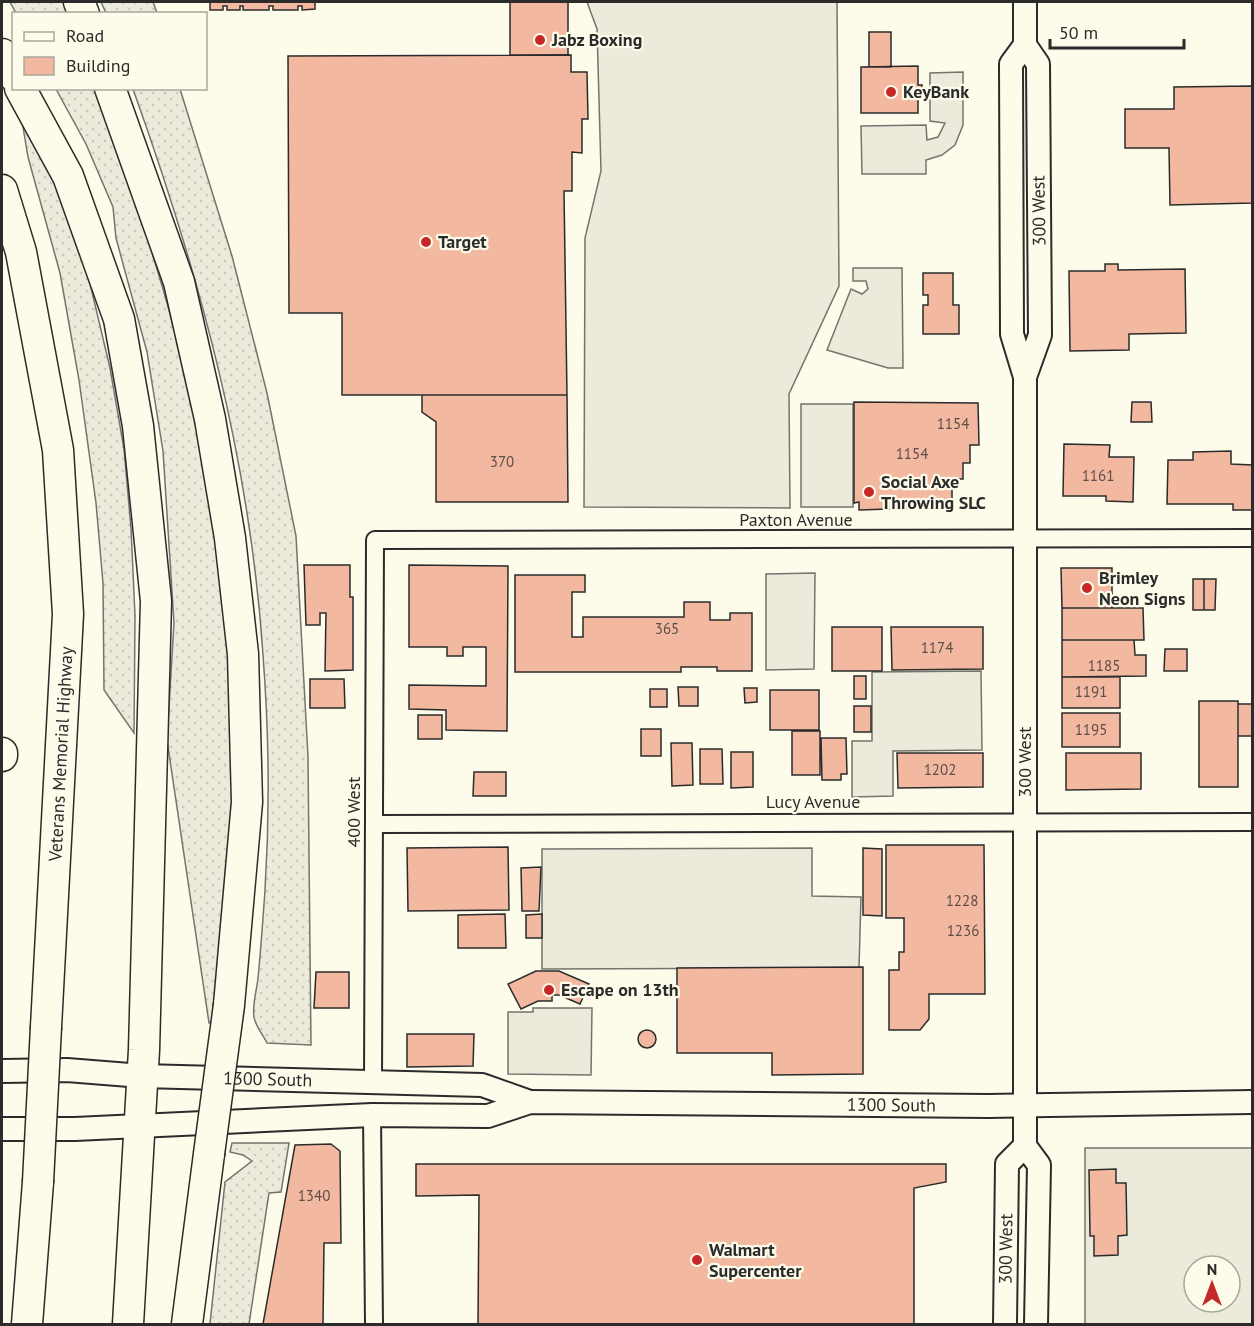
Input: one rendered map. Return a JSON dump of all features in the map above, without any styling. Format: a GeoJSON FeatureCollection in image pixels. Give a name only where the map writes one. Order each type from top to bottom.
{"type":"FeatureCollection","features":[{"type":"Feature","properties":{"kind":"highway"},"geometry":{"type":"LineString","coordinates":[[2,54],[12,72]]}},
{"type":"Feature","properties":{"kind":"highway"},"geometry":{"type":"LineString","coordinates":[[21,90],[68,176],[119,319],[138,426],[156,602],[142,1076],[128,1324]]}},
{"type":"Feature","properties":{"kind":"highway"},"geometry":{"type":"LineString","coordinates":[[111,90],[179,282],[210,419],[230,538],[243,654],[247,801],[229,1005],[187,1324]]}},
{"type":"Feature","properties":{"kind":"highway","name":"Veterans Memorial Highway"},"geometry":{"type":"LineString","coordinates":[[2,190],[21,252],[58,450],[68,614],[38,1182],[27,1324]]}},
{"type":"Feature","properties":{"kind":"main road","name":"300 West"},"geometry":{"type":"LineString","coordinates":[[1025,2],[1025,45],[1038,64],[1040,128],[1040,335],[1025,377],[1025,1146],[1039,1165],[1036,1324]]}},
{"type":"Feature","properties":{"kind":"main road","name":"300 West"},"geometry":{"type":"LineString","coordinates":[[1011,210],[1011,64],[1025,45]]}},
{"type":"Feature","properties":{"kind":"main road"},"geometry":{"type":"LineString","coordinates":[[1025,377],[1025,257],[1021,234],[1011,210],[1030,146],[1040,128]]}},
{"type":"Feature","properties":{"kind":"main road","name":"1300 South"},"geometry":{"type":"LineString","coordinates":[[2,1071],[66,1070],[142,1076],[482,1086],[530,1102]]}},
{"type":"Feature","properties":{"kind":"main road"},"geometry":{"type":"LineString","coordinates":[[372,1115],[409,1102],[488,1103],[505,1092]]}},
{"type":"Feature","properties":{"kind":"main road","name":"1300 South"},"geometry":{"type":"LineString","coordinates":[[2,1129],[139,1126],[372,1115],[488,1116],[530,1102],[1025,1105],[1252,1101]]}},
{"type":"Feature","properties":{"kind":"main road","name":"300 West"},"geometry":{"type":"LineString","coordinates":[[1005,1324],[1007,1164],[1025,1146]]}},
{"type":"Feature","properties":{"kind":"street","name":"Paxton Avenue"},"geometry":{"type":"LineString","coordinates":[[375,540],[1252,538]]}},
{"type":"Feature","properties":{"kind":"street","name":"400 West"},"geometry":{"type":"LineString","coordinates":[[373,1084],[375,540]]}},
{"type":"Feature","properties":{"kind":"street","name":"Lucy Avenue"},"geometry":{"type":"LineString","coordinates":[[374,824],[1252,822]]}},
{"type":"Feature","properties":{"kind":"street"},"geometry":{"type":"LineString","coordinates":[[372,1115],[374,1324]]}},
{"type":"Feature","properties":{"kind":"shaded area"},"geometry":{"type":"Polygon","coordinates":[[[10,2],[65,2],[70,12],[15,12],[10,2]]]}},
{"type":"Feature","properties":{"kind":"shaded area"},"geometry":{"type":"Polygon","coordinates":[[[101,2],[153,2],[157,12],[106,12],[101,2]]]}},
{"type":"Feature","properties":{"kind":"shaded area"},"geometry":{"type":"Polygon","coordinates":[[[587,2],[837,2],[839,286],[789,394],[790,508],[584,507],[585,238],[601,171],[597,29],[587,2]]]}},
{"type":"Feature","properties":{"kind":"shaded area"},"geometry":{"type":"Polygon","coordinates":[[[963,72],[963,125],[955,145],[942,155],[926,160],[926,174],[862,174],[861,126],[926,125],[927,140],[938,137],[945,123],[930,121],[930,73],[963,72]]]}},
{"type":"Feature","properties":{"kind":"shaded area"},"geometry":{"type":"Polygon","coordinates":[[[57,90],[96,90],[144,226],[169,310],[193,408],[211,508],[228,660],[232,787],[218,1019],[209,1023],[167,740],[174,623],[163,451],[147,352],[116,238],[113,207],[86,144],[57,90]]]}},
{"type":"Feature","properties":{"kind":"shaded area"},"geometry":{"type":"Polygon","coordinates":[[[133,90],[180,90],[232,256],[267,393],[296,536],[308,757],[311,1045],[267,1043],[254,1017],[267,860],[268,801],[265,684],[256,582],[234,438],[218,367],[200,297],[133,90]]]}},
{"type":"Feature","properties":{"kind":"shaded area"},"geometry":{"type":"Polygon","coordinates":[[[20,109],[45,146],[83,254],[110,368],[124,449],[131,528],[135,616],[134,733],[104,690],[103,583],[96,503],[79,380],[60,273],[28,157],[20,109]]]}},
{"type":"Feature","properties":{"kind":"shaded area"},"geometry":{"type":"Polygon","coordinates":[[[853,268],[902,268],[903,368],[888,368],[827,350],[851,289],[862,294],[868,289],[866,281],[853,281],[853,268]]]}},
{"type":"Feature","properties":{"kind":"shaded area"},"geometry":{"type":"Polygon","coordinates":[[[801,404],[853,404],[853,507],[801,507],[801,404]]]}},
{"type":"Feature","properties":{"kind":"shaded area"},"geometry":{"type":"Polygon","coordinates":[[[815,573],[814,669],[766,670],[766,574],[815,573]]]}},
{"type":"Feature","properties":{"kind":"shaded area"},"geometry":{"type":"Polygon","coordinates":[[[981,671],[982,750],[893,751],[893,796],[852,797],[852,741],[872,741],[872,672],[981,671]]]}},
{"type":"Feature","properties":{"kind":"shaded area"},"geometry":{"type":"Polygon","coordinates":[[[812,848],[812,896],[861,897],[859,968],[542,969],[542,849],[812,848]]]}},
{"type":"Feature","properties":{"kind":"shaded area"},"geometry":{"type":"Polygon","coordinates":[[[533,1008],[592,1008],[591,1075],[508,1074],[508,1012],[533,1012],[533,1008]]]}},
{"type":"Feature","properties":{"kind":"shaded area"},"geometry":{"type":"Polygon","coordinates":[[[232,1143],[289,1143],[281,1192],[269,1193],[249,1324],[210,1324],[225,1182],[252,1161],[243,1155],[230,1152],[232,1143]]]}},
{"type":"Feature","properties":{"kind":"shaded area"},"geometry":{"type":"Polygon","coordinates":[[[1085,1148],[1252,1148],[1252,1324],[1085,1324],[1085,1148]]]}},
{"type":"Feature","properties":{"kind":"building"},"geometry":{"type":"Polygon","coordinates":[[[210,2],[315,2],[315,9],[302,10],[302,6],[298,6],[298,10],[273,10],[273,6],[269,6],[269,10],[243,10],[243,6],[240,6],[240,10],[227,10],[227,6],[223,6],[223,10],[210,10],[210,2]]]}},
{"type":"Feature","properties":{"kind":"building"},"geometry":{"type":"Polygon","coordinates":[[[510,2],[568,2],[568,55],[510,55],[510,2]]]}},
{"type":"Feature","properties":{"kind":"building"},"geometry":{"type":"Polygon","coordinates":[[[869,32],[891,32],[891,67],[869,67],[869,32]]]}},
{"type":"Feature","properties":{"kind":"building","name":"Target"},"geometry":{"type":"Polygon","coordinates":[[[571,55],[571,72],[587,72],[588,119],[582,119],[582,153],[572,152],[572,191],[564,191],[567,395],[342,395],[342,313],[289,313],[288,56],[571,55]]]}},
{"type":"Feature","properties":{"kind":"building","name":"KeyBank"},"geometry":{"type":"Polygon","coordinates":[[[918,66],[918,85],[922,85],[922,98],[918,98],[918,113],[861,113],[861,67],[918,66]]]}},
{"type":"Feature","properties":{"kind":"building"},"geometry":{"type":"Polygon","coordinates":[[[1252,86],[1252,203],[1170,205],[1169,148],[1125,148],[1125,109],[1174,109],[1174,87],[1252,86]]]}},
{"type":"Feature","properties":{"kind":"building"},"geometry":{"type":"Polygon","coordinates":[[[1105,264],[1118,264],[1118,270],[1185,269],[1186,333],[1129,334],[1129,350],[1070,351],[1069,271],[1105,271],[1105,264]]]}},
{"type":"Feature","properties":{"kind":"building"},"geometry":{"type":"Polygon","coordinates":[[[923,273],[953,273],[953,305],[959,305],[959,334],[923,334],[923,305],[928,305],[928,295],[923,295],[923,273]]]}},
{"type":"Feature","properties":{"kind":"building"},"geometry":{"type":"Polygon","coordinates":[[[422,395],[567,395],[568,502],[436,502],[436,422],[422,412],[422,395]]]}},
{"type":"Feature","properties":{"kind":"building"},"geometry":{"type":"Polygon","coordinates":[[[854,402],[978,403],[979,445],[970,445],[970,463],[963,463],[963,479],[952,479],[952,507],[859,510],[859,502],[854,503],[854,402]]]}},
{"type":"Feature","properties":{"kind":"building"},"geometry":{"type":"Polygon","coordinates":[[[1132,402],[1151,402],[1152,422],[1131,422],[1132,402]]]}},
{"type":"Feature","properties":{"kind":"building"},"geometry":{"type":"Polygon","coordinates":[[[1064,444],[1110,445],[1109,457],[1134,457],[1133,502],[1106,501],[1106,496],[1063,496],[1064,444]]]}},
{"type":"Feature","properties":{"kind":"building"},"geometry":{"type":"Polygon","coordinates":[[[1231,451],[1231,464],[1252,465],[1252,510],[1233,510],[1233,504],[1167,504],[1168,460],[1193,460],[1193,452],[1231,451]]]}},
{"type":"Feature","properties":{"kind":"building"},"geometry":{"type":"Polygon","coordinates":[[[304,565],[350,565],[350,597],[353,597],[353,670],[325,671],[326,613],[320,613],[320,625],[306,625],[304,565]]]}},
{"type":"Feature","properties":{"kind":"building"},"geometry":{"type":"Polygon","coordinates":[[[409,565],[508,566],[507,731],[446,730],[446,710],[409,709],[409,685],[486,686],[486,647],[463,647],[463,656],[447,656],[447,647],[409,647],[409,565]]]}},
{"type":"Feature","properties":{"kind":"building","name":"Brimley Neon Signs"},"geometry":{"type":"Polygon","coordinates":[[[1061,568],[1112,568],[1112,608],[1062,608],[1061,568]]]}},
{"type":"Feature","properties":{"kind":"building"},"geometry":{"type":"Polygon","coordinates":[[[515,575],[585,575],[585,592],[572,592],[572,637],[583,637],[583,617],[684,617],[684,602],[710,602],[710,620],[730,620],[730,613],[752,613],[752,671],[717,671],[717,667],[681,667],[681,672],[515,672],[515,575]]]}},
{"type":"Feature","properties":{"kind":"building"},"geometry":{"type":"Polygon","coordinates":[[[1193,579],[1204,579],[1204,610],[1193,610],[1193,579]]]}},
{"type":"Feature","properties":{"kind":"building"},"geometry":{"type":"Polygon","coordinates":[[[1204,579],[1216,579],[1215,610],[1204,610],[1204,579]]]}},
{"type":"Feature","properties":{"kind":"building"},"geometry":{"type":"Polygon","coordinates":[[[1062,608],[1143,608],[1144,640],[1062,640],[1062,608]]]}},
{"type":"Feature","properties":{"kind":"building"},"geometry":{"type":"Polygon","coordinates":[[[832,627],[882,627],[882,671],[832,671],[832,627]]]}},
{"type":"Feature","properties":{"kind":"building"},"geometry":{"type":"Polygon","coordinates":[[[891,627],[983,627],[983,669],[892,670],[891,627]]]}},
{"type":"Feature","properties":{"kind":"building"},"geometry":{"type":"Polygon","coordinates":[[[1062,640],[1134,640],[1135,655],[1146,655],[1146,676],[1062,677],[1062,640]]]}},
{"type":"Feature","properties":{"kind":"building"},"geometry":{"type":"Polygon","coordinates":[[[1165,649],[1187,649],[1187,671],[1164,671],[1165,649]]]}},
{"type":"Feature","properties":{"kind":"building"},"geometry":{"type":"Polygon","coordinates":[[[854,676],[866,676],[866,699],[854,699],[854,676]]]}},
{"type":"Feature","properties":{"kind":"building"},"geometry":{"type":"Polygon","coordinates":[[[1062,677],[1120,677],[1120,708],[1062,708],[1062,677]]]}},
{"type":"Feature","properties":{"kind":"building"},"geometry":{"type":"Polygon","coordinates":[[[310,679],[344,679],[345,708],[310,708],[310,679]]]}},
{"type":"Feature","properties":{"kind":"building"},"geometry":{"type":"Polygon","coordinates":[[[678,687],[698,687],[698,706],[679,706],[678,687]]]}},
{"type":"Feature","properties":{"kind":"building"},"geometry":{"type":"Polygon","coordinates":[[[744,688],[757,688],[757,702],[745,703],[744,688]]]}},
{"type":"Feature","properties":{"kind":"building"},"geometry":{"type":"Polygon","coordinates":[[[650,689],[667,689],[667,707],[650,707],[650,689]]]}},
{"type":"Feature","properties":{"kind":"building"},"geometry":{"type":"Polygon","coordinates":[[[770,690],[819,690],[819,730],[770,730],[770,690]]]}},
{"type":"Feature","properties":{"kind":"building"},"geometry":{"type":"Polygon","coordinates":[[[1199,701],[1238,701],[1238,787],[1199,787],[1199,701]]]}},
{"type":"Feature","properties":{"kind":"building"},"geometry":{"type":"Polygon","coordinates":[[[1238,704],[1252,704],[1252,736],[1238,736],[1238,704]]]}},
{"type":"Feature","properties":{"kind":"building"},"geometry":{"type":"Polygon","coordinates":[[[854,706],[871,706],[871,732],[854,732],[854,706]]]}},
{"type":"Feature","properties":{"kind":"building"},"geometry":{"type":"Polygon","coordinates":[[[1062,713],[1120,713],[1120,747],[1062,747],[1062,713]]]}},
{"type":"Feature","properties":{"kind":"building"},"geometry":{"type":"Polygon","coordinates":[[[418,715],[442,715],[442,739],[418,739],[418,715]]]}},
{"type":"Feature","properties":{"kind":"building"},"geometry":{"type":"Polygon","coordinates":[[[641,729],[661,729],[661,756],[641,756],[641,729]]]}},
{"type":"Feature","properties":{"kind":"building"},"geometry":{"type":"Polygon","coordinates":[[[792,731],[820,731],[820,775],[792,775],[792,731]]]}},
{"type":"Feature","properties":{"kind":"building"},"geometry":{"type":"Polygon","coordinates":[[[821,738],[846,738],[847,774],[841,774],[841,780],[822,780],[821,738]]]}},
{"type":"Feature","properties":{"kind":"building"},"geometry":{"type":"Polygon","coordinates":[[[671,743],[692,743],[693,785],[672,786],[671,743]]]}},
{"type":"Feature","properties":{"kind":"building"},"geometry":{"type":"Polygon","coordinates":[[[700,749],[722,749],[723,784],[700,784],[700,749]]]}},
{"type":"Feature","properties":{"kind":"building"},"geometry":{"type":"Polygon","coordinates":[[[731,752],[753,752],[753,787],[731,788],[731,752]]]}},
{"type":"Feature","properties":{"kind":"building"},"geometry":{"type":"Polygon","coordinates":[[[897,753],[983,753],[983,787],[898,788],[897,753]]]}},
{"type":"Feature","properties":{"kind":"building"},"geometry":{"type":"Polygon","coordinates":[[[1066,753],[1141,753],[1141,789],[1066,790],[1066,753]]]}},
{"type":"Feature","properties":{"kind":"building"},"geometry":{"type":"Polygon","coordinates":[[[474,772],[506,772],[506,796],[473,796],[474,772]]]}},
{"type":"Feature","properties":{"kind":"building"},"geometry":{"type":"Polygon","coordinates":[[[886,845],[984,845],[985,994],[929,994],[929,1019],[920,1030],[889,1030],[889,970],[899,970],[899,952],[904,952],[904,918],[886,918],[886,845]]]}},
{"type":"Feature","properties":{"kind":"building"},"geometry":{"type":"Polygon","coordinates":[[[508,847],[509,910],[408,911],[407,848],[508,847]]]}},
{"type":"Feature","properties":{"kind":"building"},"geometry":{"type":"Polygon","coordinates":[[[863,848],[882,849],[882,916],[863,915],[863,848]]]}},
{"type":"Feature","properties":{"kind":"building"},"geometry":{"type":"Polygon","coordinates":[[[541,867],[539,911],[522,911],[521,868],[541,867]]]}},
{"type":"Feature","properties":{"kind":"building"},"geometry":{"type":"Polygon","coordinates":[[[505,914],[506,948],[458,948],[458,915],[505,914]]]}},
{"type":"Feature","properties":{"kind":"building"},"geometry":{"type":"Polygon","coordinates":[[[542,914],[542,938],[526,938],[526,915],[542,914]]]}},
{"type":"Feature","properties":{"kind":"building"},"geometry":{"type":"Polygon","coordinates":[[[863,967],[863,1074],[772,1075],[772,1053],[677,1053],[677,968],[863,967]]]}},
{"type":"Feature","properties":{"kind":"building","name":"Escape on 13th"},"geometry":{"type":"Polygon","coordinates":[[[536,971],[559,971],[589,984],[580,1004],[559,995],[552,995],[552,1001],[538,1001],[521,1009],[508,984],[536,971]]]}},
{"type":"Feature","properties":{"kind":"building"},"geometry":{"type":"Polygon","coordinates":[[[316,972],[349,972],[349,1008],[314,1008],[316,972]]]}},
{"type":"Feature","properties":{"kind":"building"},"geometry":{"type":"Polygon","coordinates":[[[647,1030],[653,1033],[656,1039],[653,1045],[647,1048],[641,1045],[638,1039],[641,1033],[647,1030]]]}},
{"type":"Feature","properties":{"kind":"building"},"geometry":{"type":"Polygon","coordinates":[[[407,1034],[474,1034],[473,1066],[407,1067],[407,1034]]]}},
{"type":"Feature","properties":{"kind":"building"},"geometry":{"type":"Polygon","coordinates":[[[331,1144],[340,1151],[341,1243],[324,1243],[323,1324],[263,1324],[295,1145],[331,1144]]]}},
{"type":"Feature","properties":{"kind":"building","name":"Walmart Supercenter"},"geometry":{"type":"Polygon","coordinates":[[[416,1164],[946,1164],[946,1182],[914,1188],[914,1324],[478,1324],[479,1195],[416,1196],[416,1164]]]}},
{"type":"Feature","properties":{"kind":"building"},"geometry":{"type":"Polygon","coordinates":[[[1116,1169],[1116,1183],[1126,1183],[1127,1235],[1118,1236],[1118,1255],[1094,1256],[1094,1236],[1090,1236],[1089,1170],[1116,1169]]]}},
{"type":"Feature","properties":{"kind":"place","name":"Jabz Boxing"},"geometry":{"type":"Point","coordinates":[540,40]}},
{"type":"Feature","properties":{"kind":"place","name":"KeyBank"},"geometry":{"type":"Point","coordinates":[891,92]}},
{"type":"Feature","properties":{"kind":"place","name":"Target"},"geometry":{"type":"Point","coordinates":[426,242]}},
{"type":"Feature","properties":{"kind":"place","name":"Social Axe Throwing SLC"},"geometry":{"type":"Point","coordinates":[869,492]}},
{"type":"Feature","properties":{"kind":"place","name":"Brimley Neon Signs"},"geometry":{"type":"Point","coordinates":[1087,588]}},
{"type":"Feature","properties":{"kind":"place","name":"Escape on 13th"},"geometry":{"type":"Point","coordinates":[549,990]}},
{"type":"Feature","properties":{"kind":"place","name":"Walmart Supercenter"},"geometry":{"type":"Point","coordinates":[697,1260]}}]}
